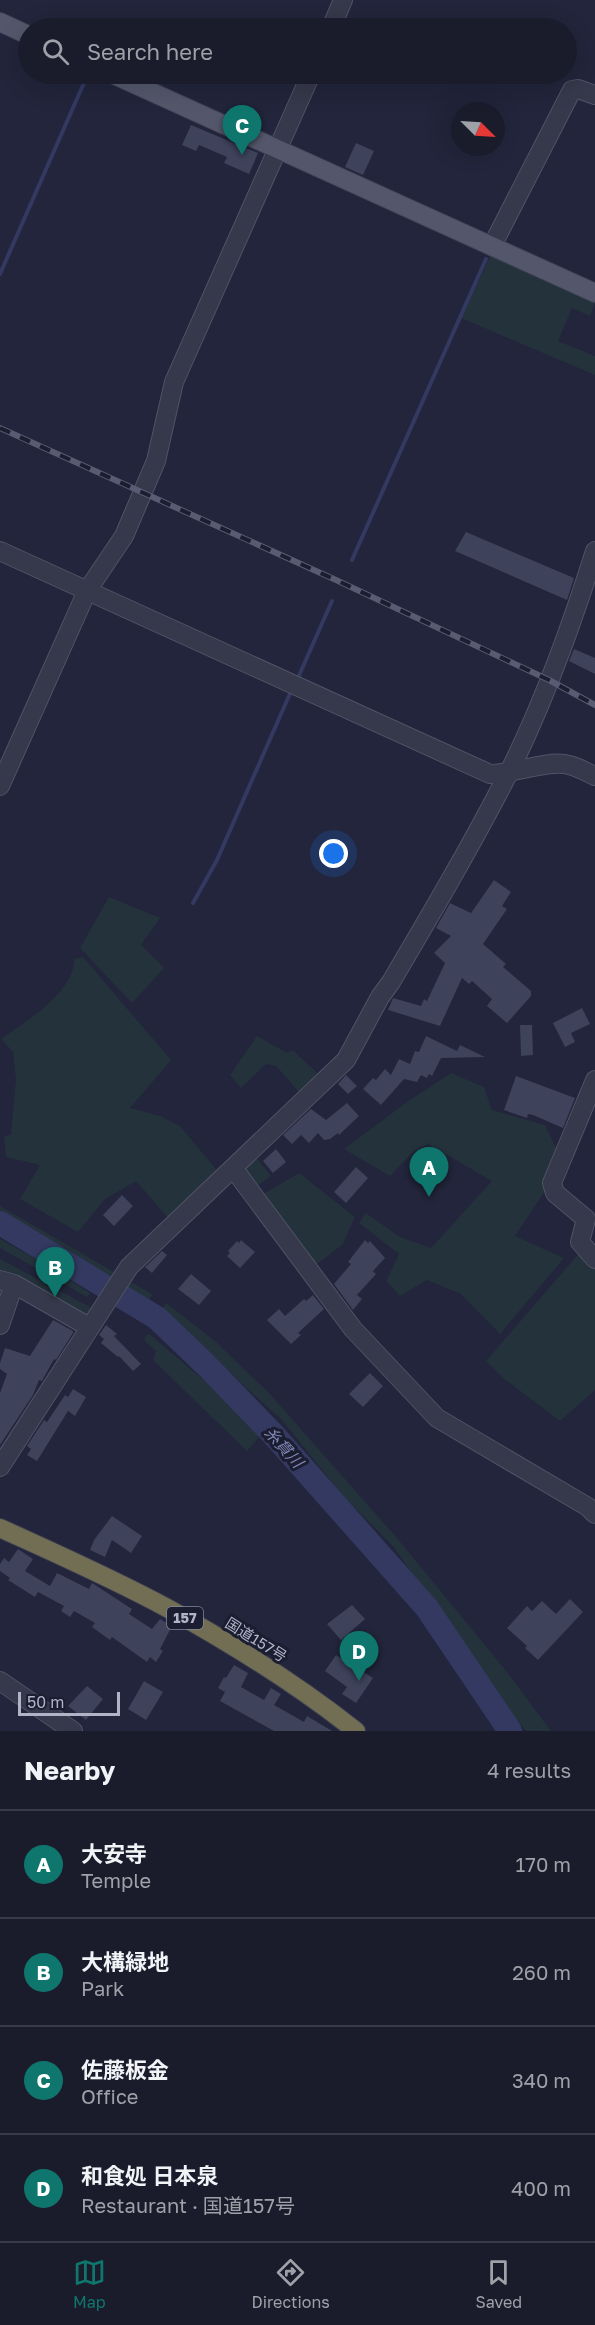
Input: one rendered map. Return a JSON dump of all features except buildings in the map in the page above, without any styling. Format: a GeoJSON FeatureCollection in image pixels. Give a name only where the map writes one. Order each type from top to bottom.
{"type":"FeatureCollection","features":[{"type":"Feature","properties":{"kind":"highway","name":"国道157号"},"geometry":{"type":"LineString","coordinates":[[0,1528],[121,1584],[204,1629],[315,1699],[356,1731]]}},
{"type":"Feature","properties":{"kind":"main road"},"geometry":{"type":"LineString","coordinates":[[0,22],[18,30]]}},
{"type":"Feature","properties":{"kind":"main road"},"geometry":{"type":"LineString","coordinates":[[135,84],[595,293]]}},
{"type":"Feature","properties":{"kind":"street"},"geometry":{"type":"LineString","coordinates":[[335,18],[343,0]]}},
{"type":"Feature","properties":{"kind":"street"},"geometry":{"type":"LineString","coordinates":[[0,786],[87,591],[124,536],[156,461],[174,382],[308,84]]}},
{"type":"Feature","properties":{"kind":"street"},"geometry":{"type":"LineString","coordinates":[[492,246],[572,90],[578,89],[595,95]]}},
{"type":"Feature","properties":{"kind":"street"},"geometry":{"type":"LineString","coordinates":[[0,551],[490,774],[508,774],[540,766],[564,764],[595,776]]}},
{"type":"Feature","properties":{"kind":"street"},"geometry":{"type":"LineString","coordinates":[[2,1459],[129,1267],[346,1060],[380,997],[471,844],[508,774],[549,680],[595,551]]}},
{"type":"Feature","properties":{"kind":"street"},"geometry":{"type":"LineString","coordinates":[[595,1080],[552,1183],[555,1193],[586,1220],[580,1242],[595,1259]]}},
{"type":"Feature","properties":{"kind":"street"},"geometry":{"type":"LineString","coordinates":[[233,1168],[353,1329],[437,1418],[588,1507],[595,1514]]}},
{"type":"Feature","properties":{"kind":"street"},"geometry":{"type":"LineString","coordinates":[[0,1325],[7,1282],[89,1327]]}},
{"type":"Feature","properties":{"kind":"street"},"geometry":{"type":"LineString","coordinates":[[0,1681],[73,1731]]}},
{"type":"Feature","properties":{"kind":"shaded area"},"geometry":{"type":"Polygon","coordinates":[[[491,255],[595,303],[590,316],[572,308],[558,341],[595,356],[595,375],[461,318],[491,255]]]}},
{"type":"Feature","properties":{"kind":"shaded area"},"geometry":{"type":"Polygon","coordinates":[[[109,897],[160,918],[141,945],[164,968],[132,1003],[80,948],[109,897]]]}},
{"type":"Feature","properties":{"kind":"shaded area"},"geometry":{"type":"Polygon","coordinates":[[[83,957],[171,1060],[130,1108],[160,1116],[180,1126],[220,1174],[168,1218],[136,1181],[105,1199],[78,1232],[20,1199],[40,1165],[6,1157],[4,1137],[11,1134],[16,1080],[13,1052],[1,1039],[35,1015],[58,994],[72,971],[74,959],[83,957]]]}},
{"type":"Feature","properties":{"kind":"shaded area"},"geometry":{"type":"Polygon","coordinates":[[[257,1036],[287,1053],[293,1050],[320,1076],[300,1093],[276,1066],[266,1064],[241,1088],[230,1075],[257,1036]]]}},
{"type":"Feature","properties":{"kind":"shaded area"},"geometry":{"type":"Polygon","coordinates":[[[451,1073],[484,1087],[492,1110],[545,1125],[558,1152],[545,1191],[515,1236],[564,1258],[500,1334],[461,1294],[427,1280],[400,1296],[386,1281],[399,1254],[359,1223],[366,1213],[400,1237],[431,1248],[492,1181],[428,1144],[415,1150],[390,1176],[344,1149],[407,1102],[451,1073]]]}},
{"type":"Feature","properties":{"kind":"shaded area"},"geometry":{"type":"Polygon","coordinates":[[[255,1156],[271,1176],[243,1196],[230,1179],[255,1156]]]}},
{"type":"Feature","properties":{"kind":"shaded area"},"geometry":{"type":"Polygon","coordinates":[[[299,1173],[355,1217],[343,1244],[312,1268],[248,1203],[299,1173]]]}},
{"type":"Feature","properties":{"kind":"shaded area"},"geometry":{"type":"Polygon","coordinates":[[[0,1206],[152,1294],[148,1303],[0,1213],[0,1206]]]}},
{"type":"Feature","properties":{"kind":"shaded area"},"geometry":{"type":"Polygon","coordinates":[[[0,1239],[47,1265],[90,1293],[87,1297],[0,1248],[0,1239]]]}},
{"type":"Feature","properties":{"kind":"shaded area"},"geometry":{"type":"Polygon","coordinates":[[[581,1251],[595,1267],[595,1390],[560,1421],[503,1378],[486,1361],[581,1251]]]}},
{"type":"Feature","properties":{"kind":"shaded area"},"geometry":{"type":"Polygon","coordinates":[[[0,1259],[94,1309],[90,1315],[81,1316],[0,1282],[0,1259]]]}},
{"type":"Feature","properties":{"kind":"shaded area"},"geometry":{"type":"Polygon","coordinates":[[[166,1303],[215,1341],[269,1393],[397,1538],[507,1672],[551,1731],[526,1731],[482,1677],[393,1546],[343,1496],[282,1420],[194,1341],[159,1314],[166,1303]]]}},
{"type":"Feature","properties":{"kind":"shaded area"},"geometry":{"type":"Polygon","coordinates":[[[148,1333],[232,1404],[262,1434],[247,1451],[153,1360],[156,1351],[144,1340],[148,1333]]]}},
{"type":"Feature","properties":{"kind":"waterway"},"geometry":{"type":"LineString","coordinates":[[0,274],[83,84]]}},
{"type":"Feature","properties":{"kind":"waterway"},"geometry":{"type":"LineString","coordinates":[[352,560],[486,259]]}},
{"type":"Feature","properties":{"kind":"waterway"},"geometry":{"type":"LineString","coordinates":[[297,680],[332,601]]}},
{"type":"Feature","properties":{"kind":"waterway"},"geometry":{"type":"LineString","coordinates":[[193,903],[217,860],[292,689]]}},
{"type":"Feature","properties":{"kind":"waterway","name":"糸貫川"},"geometry":{"type":"LineString","coordinates":[[0,1223],[157,1318],[206,1365],[272,1433],[427,1608],[510,1731]]}},
{"type":"Feature","properties":{"kind":"railway"},"geometry":{"type":"LineString","coordinates":[[0,428],[336,580],[549,680],[595,705]]}},
{"type":"Feature","properties":{"kind":"place","name":"佐藤板金"},"geometry":{"type":"Point","coordinates":[242,155]}},
{"type":"Feature","properties":{"kind":"place","name":"大安寺"},"geometry":{"type":"Point","coordinates":[429,1197]}},
{"type":"Feature","properties":{"kind":"place","name":"大構緑地"},"geometry":{"type":"Point","coordinates":[55,1297]}},
{"type":"Feature","properties":{"kind":"place","name":"和食処 日本泉"},"geometry":{"type":"Point","coordinates":[359,1681]}}]}
